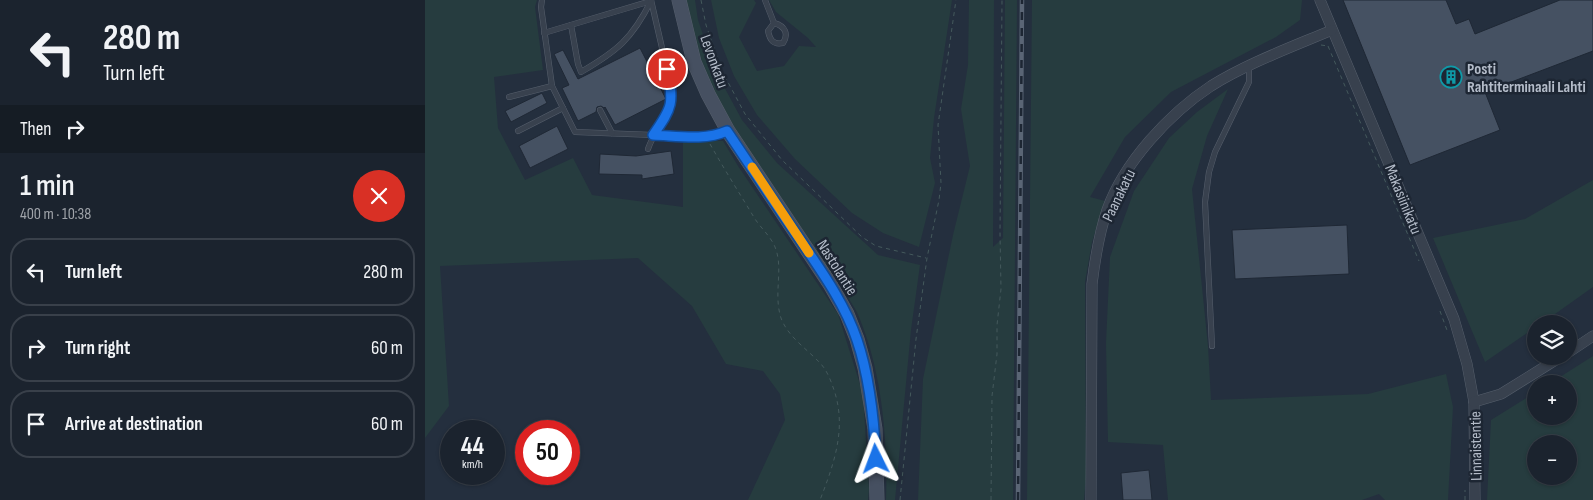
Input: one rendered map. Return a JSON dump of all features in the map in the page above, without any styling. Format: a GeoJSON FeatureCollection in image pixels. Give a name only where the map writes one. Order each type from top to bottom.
{"type":"FeatureCollection","features":[{"type":"Feature","properties":{"kind":"main road","name":"Levonkatu"},"geometry":{"type":"LineString","coordinates":[[679,0],[694,62],[727,131]]}},
{"type":"Feature","properties":{"kind":"main road","name":"Nastolantie"},"geometry":{"type":"LineString","coordinates":[[727,131],[830,284],[847,314],[857,339],[871,397],[875,429],[877,500]]}},
{"type":"Feature","properties":{"kind":"street","name":"Makasiinikatu"},"geometry":{"type":"LineString","coordinates":[[1320,0],[1327,32],[1454,319],[1467,364],[1474,402]]}},
{"type":"Feature","properties":{"kind":"street","name":"Paanakatu"},"geometry":{"type":"LineString","coordinates":[[1091,500],[1092,284],[1095,257],[1108,208],[1119,184],[1153,136],[1190,101],[1212,86],[1249,66],[1327,32]]}},
{"type":"Feature","properties":{"kind":"street"},"geometry":{"type":"LineString","coordinates":[[1577,347],[1593,336]]}},
{"type":"Feature","properties":{"kind":"street","name":"Linnaistentie"},"geometry":{"type":"LineString","coordinates":[[1475,500],[1474,402],[1501,394],[1548,365]]}},
{"type":"Feature","properties":{"kind":"lane"},"geometry":{"type":"LineString","coordinates":[[542,0],[541,7],[552,86],[575,132],[706,137],[715,136],[727,131]]}},
{"type":"Feature","properties":{"kind":"lane"},"geometry":{"type":"LineString","coordinates":[[544,32],[651,0]]}},
{"type":"Feature","properties":{"kind":"lane"},"geometry":{"type":"LineString","coordinates":[[571,24],[577,64],[581,72],[625,42],[641,21],[651,0]]}},
{"type":"Feature","properties":{"kind":"lane"},"geometry":{"type":"LineString","coordinates":[[649,149],[653,135],[667,115],[672,100],[671,87],[651,0]]}},
{"type":"Feature","properties":{"kind":"lane"},"geometry":{"type":"LineString","coordinates":[[765,0],[775,23]]}},
{"type":"Feature","properties":{"kind":"lane"},"geometry":{"type":"LineString","coordinates":[[1212,346],[1205,202],[1209,172],[1215,152],[1249,82],[1249,66]]}},
{"type":"Feature","properties":{"kind":"lane"},"geometry":{"type":"LineString","coordinates":[[509,97],[552,86]]}},
{"type":"Feature","properties":{"kind":"lane"},"geometry":{"type":"LineString","coordinates":[[518,131],[563,108]]}},
{"type":"Feature","properties":{"kind":"lane"},"geometry":{"type":"LineString","coordinates":[[600,110],[612,133]]}},
{"type":"Feature","properties":{"kind":"path"},"geometry":{"type":"LineString","coordinates":[[701,0],[706,25],[723,71],[745,114],[782,160],[862,237],[876,246],[927,258]]}},
{"type":"Feature","properties":{"kind":"path"},"geometry":{"type":"LineString","coordinates":[[900,500],[915,339],[941,183],[938,125],[956,0]]}},
{"type":"Feature","properties":{"kind":"path"},"geometry":{"type":"LineString","coordinates":[[991,500],[992,396],[1001,289],[1002,0]]}},
{"type":"Feature","properties":{"kind":"path"},"geometry":{"type":"LineString","coordinates":[[1327,32],[1328,46],[1420,264]]}},
{"type":"Feature","properties":{"kind":"path"},"geometry":{"type":"LineString","coordinates":[[1317,46],[1328,46]]}},
{"type":"Feature","properties":{"kind":"path"},"geometry":{"type":"LineString","coordinates":[[706,137],[774,245],[778,258],[776,293],[778,306],[786,328],[822,364],[830,378],[838,401],[840,424],[837,451],[820,500]]}},
{"type":"Feature","properties":{"kind":"path"},"geometry":{"type":"LineString","coordinates":[[1439,310],[1449,337]]}},
{"type":"Feature","properties":{"kind":"path"},"geometry":{"type":"LineString","coordinates":[[1465,483],[1465,500]]}},
{"type":"Feature","properties":{"kind":"green space"},"geometry":{"type":"Polygon","coordinates":[[[425,0],[537,0],[535,7],[543,70],[494,77],[498,128],[525,180],[573,158],[592,195],[683,207],[683,139],[723,141],[838,314],[863,394],[869,489],[868,500],[748,500],[785,420],[780,394],[763,371],[726,364],[692,306],[638,258],[440,266],[449,406],[425,438],[425,0]]]}},
{"type":"Feature","properties":{"kind":"green space"},"geometry":{"type":"Polygon","coordinates":[[[685,0],[695,0],[698,20],[715,70],[742,120],[777,163],[878,255],[920,265],[911,330],[895,500],[886,500],[886,454],[882,407],[873,360],[858,314],[747,150],[731,122],[703,64],[685,0]]]}},
{"type":"Feature","properties":{"kind":"green space"},"geometry":{"type":"Polygon","coordinates":[[[711,0],[754,0],[756,3],[739,37],[757,71],[784,66],[799,46],[816,47],[808,38],[776,12],[769,0],[952,0],[934,118],[930,158],[935,183],[919,247],[883,233],[852,213],[795,159],[757,115],[734,76],[719,38],[711,0]]]}},
{"type":"Feature","properties":{"kind":"green space"},"geometry":{"type":"Polygon","coordinates":[[[969,0],[994,0],[993,247],[1003,238],[1005,0],[1017,0],[1013,500],[918,500],[923,379],[953,235],[970,166],[961,109],[968,65],[969,0]]]}},
{"type":"Feature","properties":{"kind":"green space"},"geometry":{"type":"Polygon","coordinates":[[[1032,0],[1302,0],[1300,20],[1276,37],[1171,92],[1125,137],[1090,197],[1105,201],[1092,242],[1085,282],[1086,479],[1084,500],[1027,500],[1032,0]]]}},
{"type":"Feature","properties":{"kind":"green space"},"geometry":{"type":"Polygon","coordinates":[[[1228,89],[1207,136],[1192,189],[1208,346],[1211,400],[1368,394],[1446,374],[1453,407],[1448,500],[1385,500],[1379,494],[1362,500],[1168,500],[1163,445],[1108,442],[1106,343],[1110,257],[1134,191],[1169,138],[1197,112],[1228,89]]]}},
{"type":"Feature","properties":{"kind":"green space"},"geometry":{"type":"Polygon","coordinates":[[[1593,180],[1593,287],[1554,315],[1527,315],[1527,333],[1485,362],[1433,238],[1525,219],[1593,180]]]}},
{"type":"Feature","properties":{"kind":"green space"},"geometry":{"type":"Polygon","coordinates":[[[1593,356],[1593,500],[1487,500],[1491,420],[1527,398],[1527,425],[1577,425],[1577,375],[1563,375],[1593,356]]]}},
{"type":"Feature","properties":{"kind":"building","name":"Posti Rahtiterminaali Lahti"},"geometry":{"type":"Polygon","coordinates":[[[1343,0],[1446,0],[1456,24],[1469,19],[1475,34],[1560,0],[1593,0],[1593,51],[1485,92],[1500,130],[1410,165],[1343,0]]]}},
{"type":"Feature","properties":{"kind":"building"},"geometry":{"type":"Polygon","coordinates":[[[640,48],[666,99],[615,125],[605,107],[601,106],[597,107],[596,112],[578,121],[562,88],[569,85],[554,54],[563,50],[578,79],[640,48]]]}},
{"type":"Feature","properties":{"kind":"building"},"geometry":{"type":"Polygon","coordinates":[[[542,93],[547,103],[511,122],[505,111],[542,93]]]}},
{"type":"Feature","properties":{"kind":"building"},"geometry":{"type":"Polygon","coordinates":[[[557,126],[568,149],[530,168],[519,146],[557,126]]]}},
{"type":"Feature","properties":{"kind":"building"},"geometry":{"type":"Polygon","coordinates":[[[671,151],[674,174],[642,179],[642,175],[599,174],[600,154],[636,156],[671,151]]]}},
{"type":"Feature","properties":{"kind":"building"},"geometry":{"type":"Polygon","coordinates":[[[1347,225],[1349,274],[1235,279],[1232,230],[1347,225]]]}},
{"type":"Feature","properties":{"kind":"building"},"geometry":{"type":"Polygon","coordinates":[[[1149,470],[1152,500],[1123,500],[1121,473],[1149,470]]]}},
{"type":"Feature","properties":{"kind":"railway"},"geometry":{"type":"LineString","coordinates":[[1018,500],[1022,0]]}},
{"type":"Feature","properties":{"kind":"slow traffic"},"geometry":{"type":"LineString","coordinates":[[752,167],[809,253]]}},
{"type":"Feature","properties":{"kind":"place","name":"Posti Rahtiterminaali Lahti"},"geometry":{"type":"Point","coordinates":[1451,77]}},
{"type":"Feature","properties":{"kind":"route"},"geometry":{"type":"LineString","coordinates":[[667,69],[672,100],[667,115],[653,135],[706,137],[715,136],[727,131],[830,284],[847,314],[857,339],[871,397],[876,459]]}}]}
